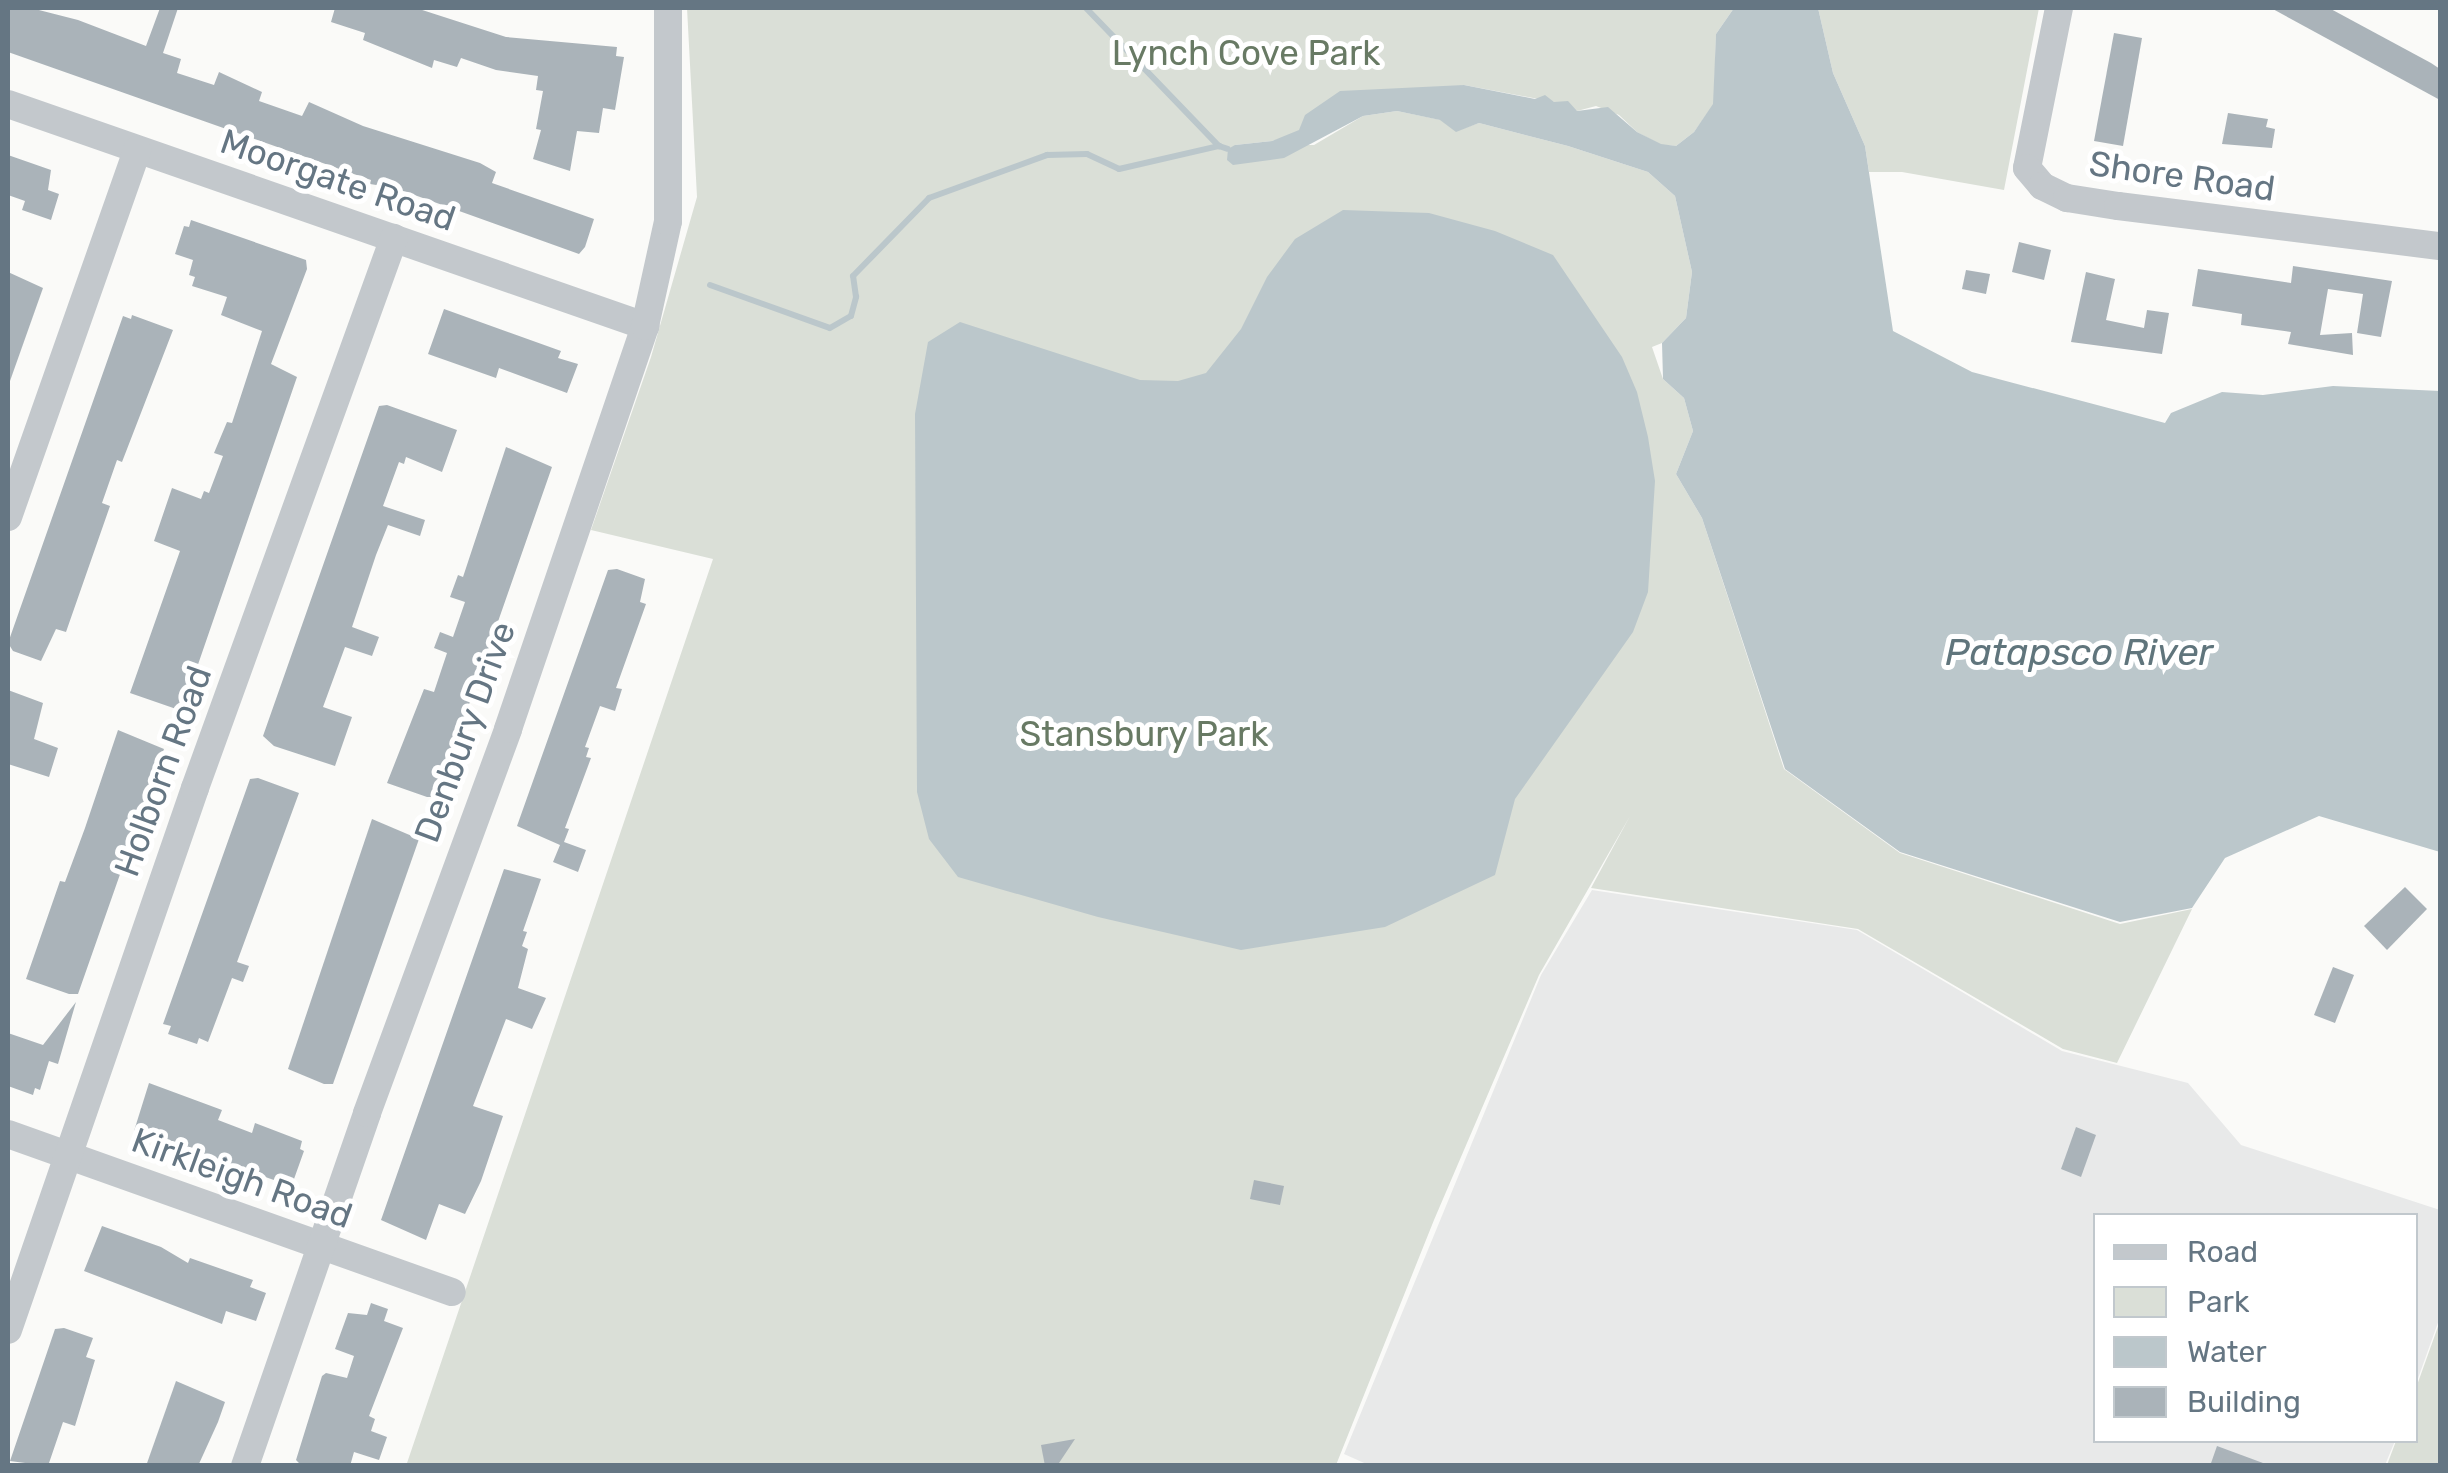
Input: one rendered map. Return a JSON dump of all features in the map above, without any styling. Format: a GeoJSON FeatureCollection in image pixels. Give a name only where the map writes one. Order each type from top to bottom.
{"type":"FeatureCollection","features":[{"type":"Feature","properties":{"kind":"street","name":"Denbury Drive"},"geometry":{"type":"LineString","coordinates":[[245,1466],[508,729],[645,326],[668,221],[668,8]]}},
{"type":"Feature","properties":{"kind":"street","name":"Shore Road"},"geometry":{"type":"LineString","coordinates":[[2059,8],[2027,168],[2042,186],[2068,198],[2118,206],[2440,246]]}},
{"type":"Feature","properties":{"kind":"street","name":"Moorgate Road"},"geometry":{"type":"LineString","coordinates":[[8,104],[645,326]]}},
{"type":"Feature","properties":{"kind":"street"},"geometry":{"type":"LineString","coordinates":[[8,517],[137,150]]}},
{"type":"Feature","properties":{"kind":"street","name":"Holborn Road"},"geometry":{"type":"LineString","coordinates":[[8,1330],[394,238]]}},
{"type":"Feature","properties":{"kind":"street","name":"Kirkleigh Road"},"geometry":{"type":"LineString","coordinates":[[8,1134],[452,1292]]}},
{"type":"Feature","properties":{"kind":"shaded area"},"geometry":{"type":"Polygon","coordinates":[[[1592,890],[1857,930],[2062,1051],[2188,1083],[2241,1145],[2440,1210],[2440,1317],[2418,1378],[2418,1213],[2093,1213],[2093,1443],[2394,1443],[2385,1465],[1371,1466],[1344,1454],[1541,975],[1592,890]]]}},
{"type":"Feature","properties":{"kind":"green space","name":"Stansbury Park"},"geometry":{"type":"Polygon","coordinates":[[[687,8],[1734,8],[1716,34],[1714,104],[1694,132],[1676,146],[1661,145],[1637,132],[1619,115],[1596,106],[1577,111],[1554,102],[1464,85],[1272,141],[1235,145],[1314,145],[1363,116],[1397,111],[1441,120],[1456,131],[1479,123],[1568,146],[1648,172],[1675,196],[1692,272],[1686,318],[1662,343],[1652,347],[1663,379],[1684,398],[1693,431],[1676,474],[1702,518],[1784,769],[1900,853],[2120,924],[2192,909],[2117,1063],[2063,1049],[1858,929],[1591,888],[1630,816],[1539,975],[1434,1220],[1336,1465],[406,1466],[713,559],[591,530],[651,357],[697,197],[687,8]]]}},
{"type":"Feature","properties":{"kind":"green space"},"geometry":{"type":"Polygon","coordinates":[[[1818,8],[2039,8],[2004,190],[1902,172],[1869,172],[1865,146],[1833,73],[1818,8]]]}},
{"type":"Feature","properties":{"kind":"green space"},"geometry":{"type":"Polygon","coordinates":[[[2440,1321],[2440,1465],[2387,1465],[2395,1443],[2418,1443],[2418,1382],[2440,1321]]]}},
{"type":"Feature","properties":{"kind":"water","name":"Patapsco River"},"geometry":{"type":"Polygon","coordinates":[[[1734,8],[1818,8],[1833,73],[1865,146],[1893,331],[1972,372],[2165,423],[2171,413],[2222,392],[2263,395],[2333,386],[2440,391],[2440,852],[2319,816],[2225,858],[2192,908],[2120,922],[1900,852],[1785,769],[1702,518],[1676,474],[1693,431],[1684,398],[1663,379],[1662,343],[1686,318],[1692,272],[1675,196],[1648,172],[1568,146],[1479,123],[1456,132],[1440,120],[1397,111],[1363,116],[1284,158],[1233,165],[1227,160],[1228,149],[1235,145],[1272,141],[1299,130],[1305,115],[1340,91],[1464,85],[1535,99],[1545,95],[1554,102],[1568,101],[1577,111],[1608,107],[1637,132],[1661,144],[1676,146],[1694,132],[1713,104],[1716,34],[1734,8]]]}},
{"type":"Feature","properties":{"kind":"water"},"geometry":{"type":"Polygon","coordinates":[[[1343,210],[1429,213],[1495,231],[1553,255],[1622,357],[1637,392],[1648,437],[1655,481],[1648,592],[1633,632],[1515,799],[1495,875],[1385,927],[1241,950],[1098,917],[958,877],[929,839],[917,792],[915,414],[928,342],[960,322],[1140,380],[1178,381],[1206,373],[1241,329],[1267,277],[1295,239],[1343,210]]]}},
{"type":"Feature","properties":{"kind":"building"},"geometry":{"type":"Polygon","coordinates":[[[8,8],[31,8],[78,20],[146,46],[160,8],[178,8],[163,53],[181,59],[177,73],[214,85],[219,72],[262,92],[259,101],[302,116],[309,102],[363,126],[480,163],[496,172],[492,183],[594,219],[585,247],[579,254],[395,188],[370,184],[371,180],[8,52],[8,8]]]}},
{"type":"Feature","properties":{"kind":"building"},"geometry":{"type":"Polygon","coordinates":[[[335,8],[416,8],[506,37],[617,47],[616,56],[624,57],[615,110],[603,108],[599,133],[577,131],[570,171],[533,159],[541,130],[536,129],[543,91],[536,90],[538,76],[496,70],[461,58],[457,67],[434,60],[432,68],[363,40],[365,33],[331,22],[335,8]]]}},
{"type":"Feature","properties":{"kind":"building"},"geometry":{"type":"Polygon","coordinates":[[[2271,8],[2329,8],[2431,63],[2440,69],[2440,100],[2271,8]]]}},
{"type":"Feature","properties":{"kind":"building"},"geometry":{"type":"Polygon","coordinates":[[[2114,33],[2142,38],[2123,146],[2094,141],[2114,33]]]}},
{"type":"Feature","properties":{"kind":"building"},"geometry":{"type":"Polygon","coordinates":[[[2228,113],[2268,119],[2266,127],[2275,129],[2272,148],[2222,144],[2228,113]]]}},
{"type":"Feature","properties":{"kind":"building"},"geometry":{"type":"Polygon","coordinates":[[[8,155],[51,170],[48,190],[59,194],[51,220],[22,210],[25,201],[8,195],[8,155]]]}},
{"type":"Feature","properties":{"kind":"building"},"geometry":{"type":"Polygon","coordinates":[[[191,220],[306,260],[307,269],[271,364],[297,377],[182,711],[130,693],[180,551],[154,541],[172,488],[201,499],[204,491],[209,493],[223,456],[214,453],[227,422],[232,423],[262,331],[221,315],[227,297],[192,286],[195,277],[189,275],[193,260],[175,254],[184,226],[189,227],[191,220]]]}},
{"type":"Feature","properties":{"kind":"building"},"geometry":{"type":"Polygon","coordinates":[[[2019,242],[2051,250],[2044,280],[2012,272],[2019,242]]]}},
{"type":"Feature","properties":{"kind":"building"},"geometry":{"type":"Polygon","coordinates":[[[2293,266],[2392,281],[2381,337],[2357,333],[2363,294],[2328,289],[2320,335],[2352,333],[2353,355],[2288,344],[2291,332],[2241,325],[2242,314],[2192,306],[2198,269],[2291,283],[2293,266]]]}},
{"type":"Feature","properties":{"kind":"building"},"geometry":{"type":"Polygon","coordinates":[[[1966,270],[1990,274],[1986,294],[1962,289],[1966,270]]]}},
{"type":"Feature","properties":{"kind":"building"},"geometry":{"type":"Polygon","coordinates":[[[8,272],[43,288],[10,381],[8,381],[8,272]]]}},
{"type":"Feature","properties":{"kind":"building"},"geometry":{"type":"Polygon","coordinates":[[[2086,272],[2115,279],[2106,320],[2144,328],[2147,310],[2169,313],[2162,354],[2071,342],[2086,272]]]}},
{"type":"Feature","properties":{"kind":"building"},"geometry":{"type":"Polygon","coordinates":[[[444,309],[561,351],[558,358],[578,364],[567,393],[499,368],[496,378],[428,354],[444,309]]]}},
{"type":"Feature","properties":{"kind":"building"},"geometry":{"type":"Polygon","coordinates":[[[132,315],[173,330],[122,462],[117,460],[102,503],[110,506],[66,632],[56,629],[41,661],[13,651],[8,643],[123,316],[131,319],[132,315]]]}},
{"type":"Feature","properties":{"kind":"building"},"geometry":{"type":"Polygon","coordinates":[[[387,405],[457,430],[442,472],[406,457],[404,464],[399,462],[383,506],[425,520],[420,536],[388,525],[376,555],[352,627],[379,637],[372,656],[345,647],[323,707],[352,717],[335,766],[274,746],[263,736],[379,406],[387,405]]]}},
{"type":"Feature","properties":{"kind":"building"},"geometry":{"type":"Polygon","coordinates":[[[506,447],[552,467],[443,779],[436,797],[427,797],[387,783],[424,689],[434,692],[447,653],[434,648],[440,632],[453,637],[465,602],[450,597],[458,575],[463,577],[506,447]]]}},
{"type":"Feature","properties":{"kind":"building"},"geometry":{"type":"Polygon","coordinates":[[[617,569],[645,579],[640,602],[646,604],[616,688],[622,689],[615,711],[600,706],[585,747],[589,748],[586,757],[591,758],[565,828],[569,829],[564,842],[586,850],[578,872],[553,862],[560,845],[517,826],[608,570],[617,569]]]}},
{"type":"Feature","properties":{"kind":"building"},"geometry":{"type":"Polygon","coordinates":[[[8,690],[43,703],[34,739],[58,748],[49,777],[8,764],[8,690]]]}},
{"type":"Feature","properties":{"kind":"building"},"geometry":{"type":"Polygon","coordinates":[[[118,730],[164,749],[78,994],[69,994],[26,979],[60,881],[65,882],[85,828],[118,730]]]}},
{"type":"Feature","properties":{"kind":"building"},"geometry":{"type":"Polygon","coordinates":[[[258,778],[299,793],[237,962],[249,966],[243,982],[232,978],[208,1042],[199,1038],[197,1044],[168,1034],[171,1026],[163,1024],[250,779],[258,778]]]}},
{"type":"Feature","properties":{"kind":"building"},"geometry":{"type":"Polygon","coordinates":[[[372,819],[419,839],[333,1084],[324,1084],[288,1069],[372,819]]]}},
{"type":"Feature","properties":{"kind":"building"},"geometry":{"type":"Polygon","coordinates":[[[504,869],[541,879],[523,931],[527,932],[522,946],[528,949],[518,988],[546,998],[532,1029],[506,1019],[473,1106],[503,1116],[481,1181],[465,1214],[439,1204],[426,1240],[381,1220],[504,869]]]}},
{"type":"Feature","properties":{"kind":"building"},"geometry":{"type":"Polygon","coordinates":[[[2405,887],[2427,909],[2387,950],[2364,926],[2405,887]]]}},
{"type":"Feature","properties":{"kind":"building"},"geometry":{"type":"Polygon","coordinates":[[[2333,967],[2354,975],[2335,1023],[2314,1015],[2333,967]]]}},
{"type":"Feature","properties":{"kind":"building"},"geometry":{"type":"Polygon","coordinates":[[[76,1002],[58,1064],[49,1061],[40,1090],[35,1088],[33,1095],[8,1086],[8,1033],[43,1045],[76,1002]]]}},
{"type":"Feature","properties":{"kind":"building"},"geometry":{"type":"Polygon","coordinates":[[[149,1083],[222,1110],[218,1120],[252,1133],[255,1123],[302,1141],[300,1149],[304,1151],[294,1179],[288,1185],[134,1131],[149,1083]]]}},
{"type":"Feature","properties":{"kind":"building"},"geometry":{"type":"Polygon","coordinates":[[[2076,1127],[2096,1135],[2081,1177],[2061,1169],[2076,1127]]]}},
{"type":"Feature","properties":{"kind":"building"},"geometry":{"type":"Polygon","coordinates":[[[1254,1180],[1284,1186],[1280,1205],[1250,1199],[1254,1180]]]}},
{"type":"Feature","properties":{"kind":"building"},"geometry":{"type":"Polygon","coordinates":[[[102,1226],[161,1247],[188,1263],[190,1258],[253,1280],[250,1287],[266,1293],[256,1321],[226,1311],[222,1324],[84,1271],[102,1226]]]}},
{"type":"Feature","properties":{"kind":"building"},"geometry":{"type":"Polygon","coordinates":[[[371,1303],[388,1309],[384,1321],[403,1328],[369,1416],[375,1419],[371,1431],[387,1437],[379,1460],[354,1452],[350,1466],[302,1466],[296,1460],[322,1376],[326,1373],[347,1378],[354,1356],[335,1349],[348,1313],[367,1315],[371,1303]]]}},
{"type":"Feature","properties":{"kind":"building"},"geometry":{"type":"Polygon","coordinates":[[[64,1328],[93,1338],[86,1357],[95,1360],[75,1426],[63,1422],[48,1466],[10,1461],[55,1329],[64,1328]]]}},
{"type":"Feature","properties":{"kind":"building"},"geometry":{"type":"Polygon","coordinates":[[[176,1381],[225,1402],[218,1422],[198,1466],[146,1466],[176,1381]]]}},
{"type":"Feature","properties":{"kind":"building"},"geometry":{"type":"Polygon","coordinates":[[[1075,1439],[1057,1466],[1045,1466],[1041,1445],[1075,1439]]]}},
{"type":"Feature","properties":{"kind":"building"},"geometry":{"type":"Polygon","coordinates":[[[2217,1446],[2263,1463],[2263,1466],[2210,1466],[2217,1446]]]}},
{"type":"Feature","properties":{"kind":"waterway"},"geometry":{"type":"LineString","coordinates":[[1086,8],[1219,146],[1228,149]]}},
{"type":"Feature","properties":{"kind":"waterway"},"geometry":{"type":"LineString","coordinates":[[710,285],[830,328],[851,316],[856,297],[853,276],[929,198],[1047,155],[1087,154],[1119,169],[1219,146]]}},
{"type":"Feature","properties":{"kind":"park label","name":"Lynch Cove Park"},"geometry":{"type":"Point","coordinates":[1246,53]}}]}
